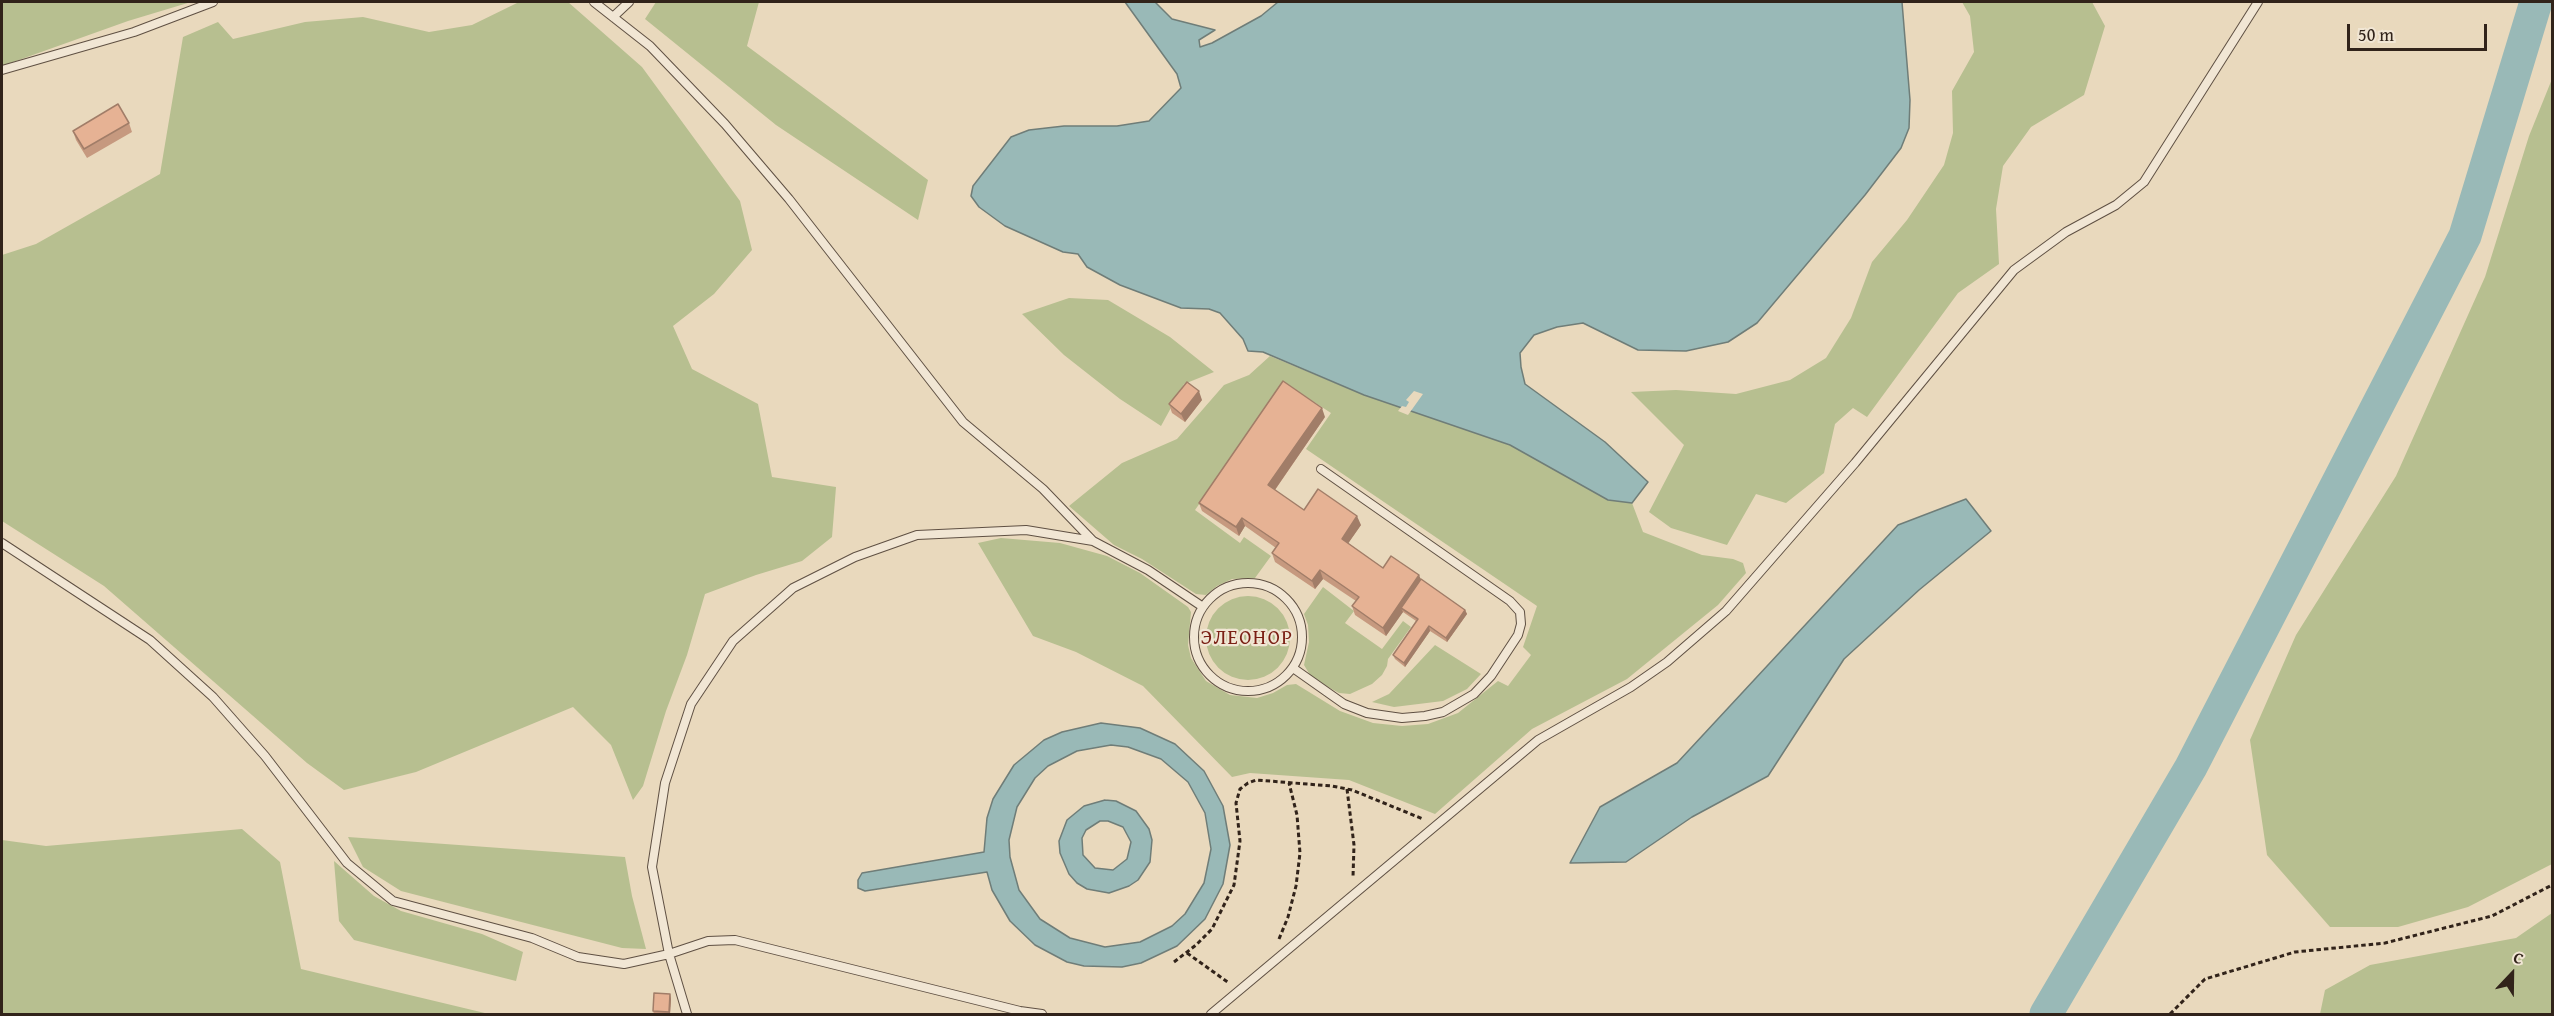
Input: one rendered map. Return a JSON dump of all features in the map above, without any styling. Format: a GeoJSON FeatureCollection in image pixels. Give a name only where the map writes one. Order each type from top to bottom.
{"type":"FeatureCollection","features":[{"type":"Feature","properties":{"kind":"lane"},"geometry":{"type":"LineString","coordinates":[[2,70],[134,32],[213,2]]}},
{"type":"Feature","properties":{"kind":"lane"},"geometry":{"type":"LineString","coordinates":[[594,2],[651,46],[732,132],[789,199],[963,422],[1043,489],[1093,541],[1148,570],[1203,607]]}},
{"type":"Feature","properties":{"kind":"lane"},"geometry":{"type":"LineString","coordinates":[[613,17],[630,2]]}},
{"type":"Feature","properties":{"kind":"lane"},"geometry":{"type":"LineString","coordinates":[[1211,1014],[1538,740],[1631,687],[1667,662],[1726,611],[1855,463],[2014,270],[2066,232],[2116,205],[2144,182],[2258,2]]}},
{"type":"Feature","properties":{"kind":"lane"},"geometry":{"type":"LineString","coordinates":[[1293,668],[1344,704],[1367,713],[1402,718],[1425,716],[1443,712],[1474,694],[1491,676],[1506,654],[1518,635],[1521,624],[1520,612],[1510,601],[1321,470]]}},
{"type":"Feature","properties":{"kind":"lane"},"geometry":{"type":"LineString","coordinates":[[687,1014],[669,954],[652,867],[665,783],[691,704],[734,641],[793,588],[855,557],[916,535],[1026,530],[1093,541]]}},
{"type":"Feature","properties":{"kind":"lane"},"geometry":{"type":"LineString","coordinates":[[2,543],[150,640],[213,698],[250,739],[347,863],[393,901],[532,938],[578,957],[624,964],[669,954],[708,941],[735,940],[1020,1011],[1042,1014]]}},
{"type":"Feature","properties":{"kind":"lane"},"geometry":{"type":"LineString","coordinates":[[1246,583],[1263,585],[1278,592],[1295,612],[1302,635],[1300,652],[1293,668],[1280,681],[1263,689],[1244,691],[1226,687],[1210,676],[1199,661],[1194,643],[1195,624],[1203,607],[1229,586],[1246,583]]}},
{"type":"Feature","properties":{"kind":"path"},"geometry":{"type":"LineString","coordinates":[[1174,962],[1212,928],[1234,885],[1240,841],[1236,803],[1240,789],[1248,783],[1256,780],[1347,789],[1436,824]]}},
{"type":"Feature","properties":{"kind":"path"},"geometry":{"type":"LineString","coordinates":[[1278,943],[1296,886],[1300,853],[1297,815],[1289,783]]}},
{"type":"Feature","properties":{"kind":"path"},"geometry":{"type":"LineString","coordinates":[[1347,789],[1354,845],[1352,895]]}},
{"type":"Feature","properties":{"kind":"path"},"geometry":{"type":"LineString","coordinates":[[2170,1014],[2205,980],[2295,952],[2385,943],[2492,916],[2553,885]]}},
{"type":"Feature","properties":{"kind":"path"},"geometry":{"type":"LineString","coordinates":[[1186,953],[1239,991]]}},
{"type":"Feature","properties":{"kind":"green space"},"geometry":{"type":"Polygon","coordinates":[[[2,2],[191,2],[128,21],[2,66],[2,2]]]}},
{"type":"Feature","properties":{"kind":"green space"},"geometry":{"type":"Polygon","coordinates":[[[568,2],[642,67],[740,201],[752,250],[714,294],[673,326],[692,369],[758,404],[772,477],[836,487],[832,537],[802,561],[705,594],[643,786],[633,800],[611,745],[573,707],[416,772],[344,790],[307,763],[104,586],[2,521],[2,255],[36,244],[160,174],[183,37],[218,22],[233,39],[305,22],[363,17],[429,32],[472,25],[517,3],[568,2]]]}},
{"type":"Feature","properties":{"kind":"green space"},"geometry":{"type":"Polygon","coordinates":[[[656,2],[759,2],[747,46],[928,180],[918,220],[776,125],[645,19],[656,2]]]}},
{"type":"Feature","properties":{"kind":"green space"},"geometry":{"type":"Polygon","coordinates":[[[1962,2],[2092,2],[2105,26],[2084,95],[2031,127],[2003,166],[1996,209],[1999,264],[1958,293],[1867,417],[1853,408],[1835,424],[1824,473],[1786,503],[1756,494],[1727,545],[1671,528],[1649,512],[1684,445],[1631,392],[1676,390],[1736,394],[1790,380],[1826,358],[1851,318],[1872,262],[1907,220],[1944,165],[1953,133],[1952,91],[1974,52],[1970,16],[1962,2]]]}},
{"type":"Feature","properties":{"kind":"green space"},"geometry":{"type":"Polygon","coordinates":[[[2552,79],[2552,864],[2468,907],[2398,927],[2330,927],[2267,855],[2250,740],[2296,635],[2396,476],[2485,277],[2529,136],[2552,79]]]}},
{"type":"Feature","properties":{"kind":"green space"},"geometry":{"type":"Polygon","coordinates":[[[1069,298],[1108,300],[1170,337],[1214,372],[1184,384],[1161,426],[1120,399],[1064,355],[1022,314],[1069,298]]]}},
{"type":"Feature","properties":{"kind":"green space"},"geometry":{"type":"Polygon","coordinates":[[[1270,356],[1364,395],[1510,445],[1608,500],[1632,503],[1643,532],[1702,555],[1733,559],[1743,563],[1746,573],[1718,605],[1627,679],[1532,729],[1435,814],[1349,780],[1250,773],[1232,777],[1143,686],[1076,652],[1033,636],[978,543],[1001,538],[1060,543],[1107,556],[1140,573],[1188,607],[1191,612],[1188,645],[1191,658],[1206,681],[1230,695],[1257,698],[1287,685],[1296,684],[1340,711],[1373,723],[1402,726],[1428,724],[1458,713],[1498,681],[1508,686],[1531,655],[1523,647],[1537,606],[1306,449],[1331,413],[1285,383],[1195,510],[1240,543],[1244,537],[1271,556],[1255,578],[1232,579],[1217,586],[1206,595],[1196,594],[1142,559],[1114,545],[1069,506],[1122,463],[1177,439],[1224,385],[1249,375],[1270,356]]]}},
{"type":"Feature","properties":{"kind":"green space"},"geometry":{"type":"Polygon","coordinates":[[[1323,587],[1354,611],[1345,623],[1382,649],[1403,621],[1411,627],[1388,659],[1382,675],[1372,684],[1350,694],[1339,693],[1328,687],[1310,675],[1304,665],[1309,642],[1308,625],[1304,614],[1323,587]]]}},
{"type":"Feature","properties":{"kind":"green space"},"geometry":{"type":"Polygon","coordinates":[[[1248,596],[1264,599],[1278,608],[1287,622],[1290,638],[1287,654],[1278,668],[1264,677],[1248,680],[1232,677],[1218,668],[1209,654],[1206,638],[1209,622],[1218,608],[1232,599],[1248,596]]]}},
{"type":"Feature","properties":{"kind":"green space"},"geometry":{"type":"Polygon","coordinates":[[[1435,645],[1481,674],[1467,689],[1443,701],[1394,707],[1372,702],[1389,694],[1435,645]]]}},
{"type":"Feature","properties":{"kind":"green space"},"geometry":{"type":"Polygon","coordinates":[[[242,829],[280,862],[301,969],[489,1014],[2,1014],[2,840],[46,846],[242,829]]]}},
{"type":"Feature","properties":{"kind":"green space"},"geometry":{"type":"Polygon","coordinates":[[[348,837],[625,857],[632,896],[646,949],[622,948],[401,891],[363,867],[348,837]]]}},
{"type":"Feature","properties":{"kind":"green space"},"geometry":{"type":"Polygon","coordinates":[[[334,861],[374,896],[401,911],[482,934],[523,952],[516,981],[354,940],[339,921],[334,861]]]}},
{"type":"Feature","properties":{"kind":"green space"},"geometry":{"type":"Polygon","coordinates":[[[2552,913],[2552,1014],[2320,1014],[2325,990],[2370,965],[2516,938],[2552,913]]]}},
{"type":"Feature","properties":{"kind":"water"},"geometry":{"type":"Polygon","coordinates":[[[1125,2],[1155,2],[1172,19],[1215,30],[1199,40],[1200,47],[1212,43],[1261,16],[1278,2],[1902,2],[1910,100],[1909,128],[1901,148],[1865,195],[1757,323],[1728,342],[1686,351],[1638,350],[1583,323],[1557,327],[1534,335],[1520,353],[1525,384],[1605,442],[1648,482],[1632,503],[1608,500],[1510,445],[1364,395],[1263,352],[1248,351],[1243,339],[1220,313],[1209,309],[1181,308],[1120,285],[1087,267],[1078,254],[1063,252],[1005,226],[979,207],[971,196],[973,186],[1011,137],[1029,130],[1064,126],[1117,126],[1149,121],[1181,88],[1177,74],[1125,2]]]}},
{"type":"Feature","properties":{"kind":"water"},"geometry":{"type":"Polygon","coordinates":[[[1966,499],[1991,531],[1919,590],[1844,659],[1768,776],[1692,817],[1626,862],[1570,863],[1600,807],[1677,763],[1898,525],[1966,499]]]}},
{"type":"Feature","properties":{"kind":"water"},"geometry":{"type":"Polygon","coordinates":[[[1101,723],[1140,728],[1175,744],[1204,771],[1223,806],[1230,845],[1223,884],[1205,919],[1177,946],[1141,963],[1122,967],[1084,966],[1067,962],[1035,945],[1010,921],[992,890],[987,872],[865,891],[858,888],[858,880],[862,873],[984,852],[987,818],[993,799],[1014,765],[1044,740],[1062,732],[1101,723]],[[1111,745],[1077,751],[1048,766],[1035,778],[1017,807],[1009,840],[1010,857],[1019,890],[1040,919],[1070,938],[1105,947],[1140,942],[1172,926],[1185,914],[1204,883],[1211,849],[1205,813],[1188,782],[1161,759],[1128,747],[1111,745]]]}},
{"type":"Feature","properties":{"kind":"water"},"geometry":{"type":"Polygon","coordinates":[[[1105,800],[1116,801],[1136,811],[1149,829],[1152,840],[1150,862],[1138,880],[1129,886],[1109,893],[1087,889],[1069,874],[1060,853],[1059,841],[1067,820],[1084,806],[1105,800]],[[1100,821],[1086,830],[1082,838],[1083,855],[1095,868],[1113,870],[1127,859],[1131,842],[1123,827],[1108,821],[1100,821]]]}},
{"type":"Feature","properties":{"kind":"pier"},"geometry":{"type":"Polygon","coordinates":[[[1414,391],[1423,394],[1408,415],[1398,411],[1402,406],[1406,407],[1409,402],[1406,400],[1414,391]]]}},
{"type":"Feature","properties":{"kind":"building"},"geometry":{"type":"Polygon","coordinates":[[[118,104],[129,123],[84,149],[73,131],[118,104]]]}},
{"type":"Feature","properties":{"kind":"building"},"geometry":{"type":"Polygon","coordinates":[[[1283,381],[1322,408],[1268,485],[1304,510],[1318,489],[1357,516],[1342,539],[1383,568],[1391,556],[1419,575],[1383,628],[1352,606],[1359,597],[1320,570],[1312,581],[1272,553],[1279,543],[1242,518],[1236,527],[1199,503],[1283,381]]]}},
{"type":"Feature","properties":{"kind":"building"},"geometry":{"type":"Polygon","coordinates":[[[1187,382],[1199,391],[1181,414],[1169,404],[1187,382]]]}},
{"type":"Feature","properties":{"kind":"building"},"geometry":{"type":"Polygon","coordinates":[[[1421,579],[1465,610],[1446,638],[1429,626],[1404,663],[1393,655],[1418,619],[1401,608],[1421,579]]]}},
{"type":"Feature","properties":{"kind":"building"},"geometry":{"type":"Polygon","coordinates":[[[654,993],[670,994],[669,1012],[653,1011],[654,993]]]}},
{"type":"Feature","properties":{"kind":"waterway"},"geometry":{"type":"LineString","coordinates":[[2046,1014],[2191,767],[2465,236],[2536,2]]}},
{"type":"Feature","properties":{"kind":"district","name":"ЭЛЕОНОР"},"geometry":{"type":"Point","coordinates":[1247,639]}}]}
